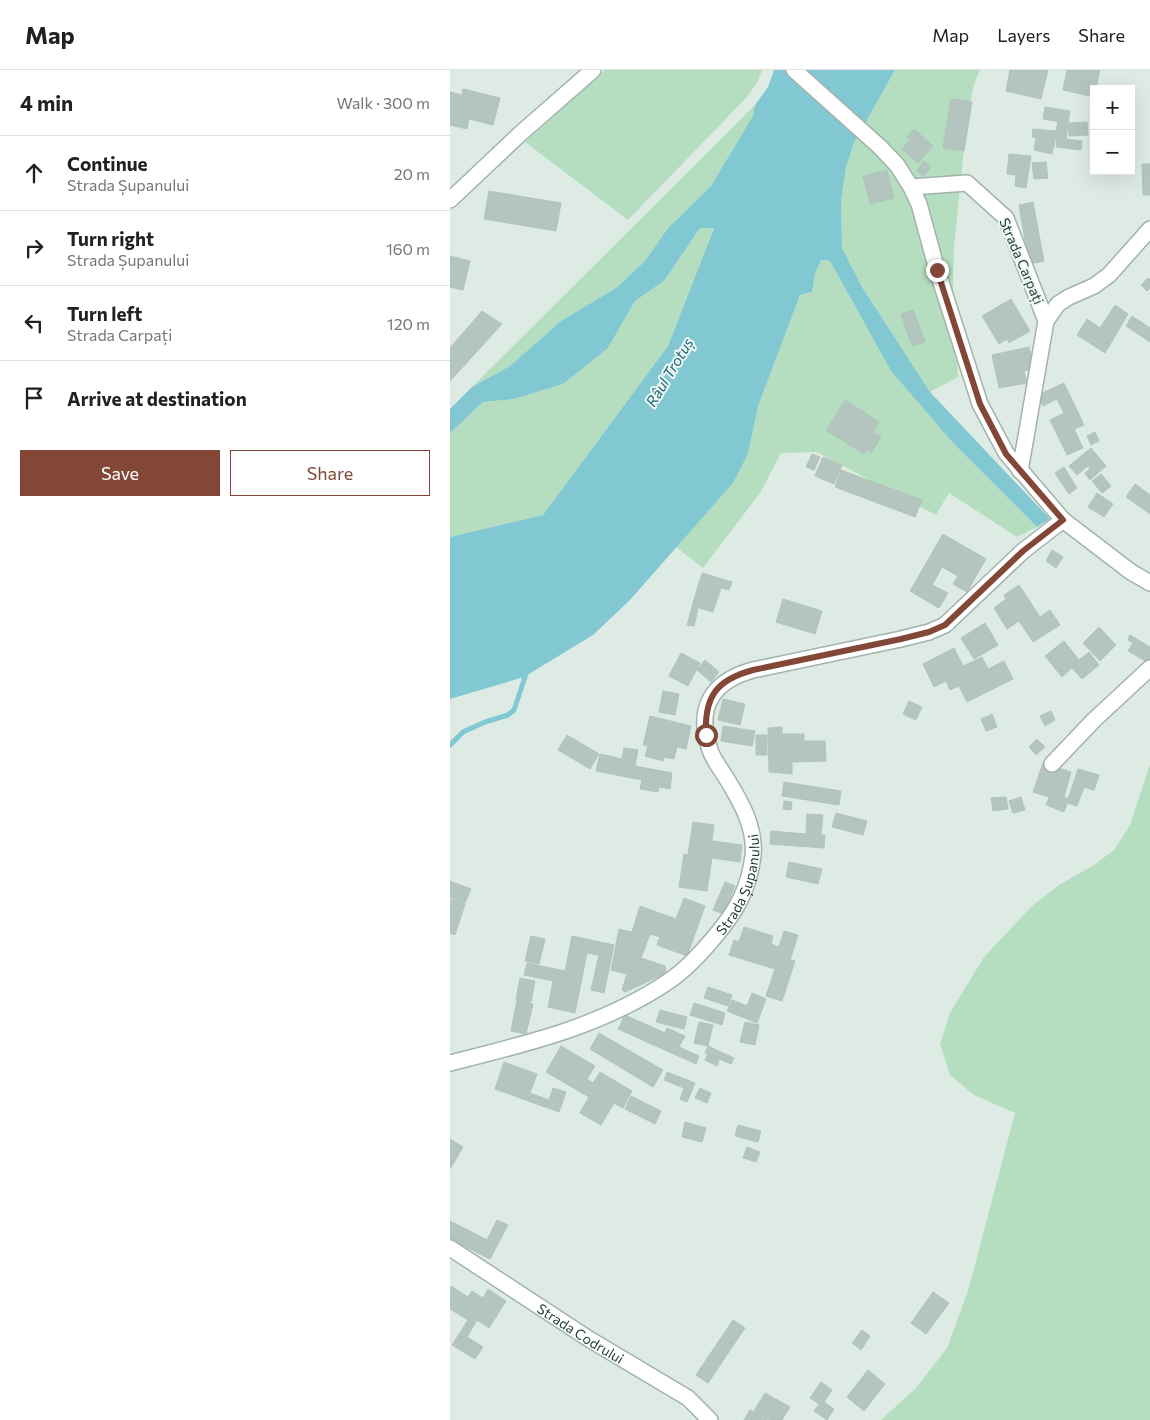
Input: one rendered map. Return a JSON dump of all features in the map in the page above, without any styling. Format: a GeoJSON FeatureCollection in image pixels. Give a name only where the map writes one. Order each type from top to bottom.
{"type":"FeatureCollection","features":[{"type":"Feature","properties":{"kind":"street"},"geometry":{"type":"LineString","coordinates":[[450,200],[521,133],[593,70]]}},
{"type":"Feature","properties":{"kind":"street"},"geometry":{"type":"LineString","coordinates":[[794,70],[880,147],[897,165],[911,187],[919,204],[937,270],[980,404],[1006,454],[1063,520],[1130,572],[1150,583]]}},
{"type":"Feature","properties":{"kind":"street","name":"Strada Carpați"},"geometry":{"type":"LineString","coordinates":[[911,187],[968,182],[1006,218],[1046,321]]}},
{"type":"Feature","properties":{"kind":"street","name":"Strada Carpați"},"geometry":{"type":"LineString","coordinates":[[1020,471],[1046,321],[1058,304],[1094,286],[1109,275],[1150,228]]}},
{"type":"Feature","properties":{"kind":"street","name":"Strada Șupanului"},"geometry":{"type":"LineString","coordinates":[[450,1063],[554,1036],[589,1023],[635,1002],[670,981],[700,955],[735,912],[750,873],[753,838],[743,808],[710,751],[706,735],[705,719],[708,704],[715,690],[724,682],[738,674],[753,670],[901,639],[929,632],[945,625],[1023,551],[1063,520]]}},
{"type":"Feature","properties":{"kind":"street"},"geometry":{"type":"LineString","coordinates":[[1052,764],[1094,720],[1150,668]]}},
{"type":"Feature","properties":{"kind":"street","name":"Strada Codrului"},"geometry":{"type":"LineString","coordinates":[[450,1248],[589,1339],[688,1398],[710,1420]]}},
{"type":"Feature","properties":{"kind":"green space"},"geometry":{"type":"Polygon","coordinates":[[[605,70],[762,70],[757,83],[745,99],[628,220],[525,142],[605,70]]]}},
{"type":"Feature","properties":{"kind":"green space"},"geometry":{"type":"Polygon","coordinates":[[[895,70],[980,70],[973,87],[963,158],[954,247],[953,283],[958,377],[930,392],[862,287],[842,248],[841,200],[846,167],[854,143],[895,70]]]}},
{"type":"Feature","properties":{"kind":"green space"},"geometry":{"type":"Polygon","coordinates":[[[755,105],[753,116],[711,186],[668,228],[645,261],[616,288],[561,321],[510,366],[472,387],[755,105]]]}},
{"type":"Feature","properties":{"kind":"green space"},"geometry":{"type":"Polygon","coordinates":[[[714,227],[668,346],[543,515],[450,537],[450,433],[483,402],[514,399],[563,384],[608,348],[635,301],[664,281],[700,228],[714,227]]]}},
{"type":"Feature","properties":{"kind":"green space"},"geometry":{"type":"Polygon","coordinates":[[[821,260],[830,261],[891,371],[953,443],[1037,527],[1017,537],[949,493],[936,515],[817,452],[781,453],[760,493],[703,568],[676,547],[733,483],[748,454],[758,406],[800,295],[812,292],[815,274],[821,260]]]}},
{"type":"Feature","properties":{"kind":"green space"},"geometry":{"type":"Polygon","coordinates":[[[1150,764],[1150,1420],[881,1420],[916,1388],[947,1348],[968,1291],[1015,1113],[974,1095],[950,1075],[940,1044],[950,1013],[984,957],[1032,906],[1059,885],[1094,865],[1114,850],[1130,825],[1150,764]]]}},
{"type":"Feature","properties":{"kind":"water","name":"Râul Trotuș"},"geometry":{"type":"Polygon","coordinates":[[[774,70],[895,70],[854,143],[846,167],[841,200],[842,248],[862,287],[930,392],[1050,519],[1037,527],[953,443],[891,371],[830,261],[821,260],[815,274],[812,292],[800,295],[758,406],[748,454],[733,483],[630,600],[593,635],[524,677],[450,699],[450,537],[543,515],[668,346],[714,228],[700,228],[664,281],[635,301],[608,348],[563,384],[514,399],[483,402],[450,433],[450,409],[472,387],[510,366],[561,321],[616,288],[645,261],[668,228],[711,186],[753,116],[755,105],[768,87],[774,70]]]}},
{"type":"Feature","properties":{"kind":"building"},"geometry":{"type":"Polygon","coordinates":[[[1010,70],[1048,70],[1041,99],[1006,91],[1010,70]]]}},
{"type":"Feature","properties":{"kind":"building"},"geometry":{"type":"Polygon","coordinates":[[[1067,70],[1100,70],[1097,85],[1090,85],[1090,96],[1063,90],[1067,70]]]}},
{"type":"Feature","properties":{"kind":"building"},"geometry":{"type":"Polygon","coordinates":[[[463,89],[500,98],[493,125],[469,119],[467,129],[450,125],[450,92],[462,95],[463,89]]]}},
{"type":"Feature","properties":{"kind":"building"},"geometry":{"type":"Polygon","coordinates":[[[951,99],[972,102],[964,151],[943,148],[951,99]]]}},
{"type":"Feature","properties":{"kind":"building"},"geometry":{"type":"Polygon","coordinates":[[[1045,107],[1070,111],[1068,123],[1043,119],[1045,107]]]}},
{"type":"Feature","properties":{"kind":"building"},"geometry":{"type":"Polygon","coordinates":[[[1058,122],[1068,123],[1066,139],[1082,141],[1081,150],[1056,147],[1057,140],[1032,137],[1033,129],[1056,131],[1058,122]]]}},
{"type":"Feature","properties":{"kind":"building"},"geometry":{"type":"Polygon","coordinates":[[[1087,122],[1088,135],[1069,136],[1068,123],[1087,122]]]}},
{"type":"Feature","properties":{"kind":"building"},"geometry":{"type":"Polygon","coordinates":[[[914,129],[933,146],[918,163],[902,149],[910,139],[907,137],[914,129]]]}},
{"type":"Feature","properties":{"kind":"building"},"geometry":{"type":"Polygon","coordinates":[[[1036,138],[1055,141],[1052,154],[1034,150],[1036,138]]]}},
{"type":"Feature","properties":{"kind":"building"},"geometry":{"type":"Polygon","coordinates":[[[1009,154],[1031,156],[1026,188],[1015,186],[1016,175],[1007,174],[1009,154]]]}},
{"type":"Feature","properties":{"kind":"building"},"geometry":{"type":"Polygon","coordinates":[[[924,161],[931,167],[924,176],[917,171],[924,161]]]}},
{"type":"Feature","properties":{"kind":"building"},"geometry":{"type":"Polygon","coordinates":[[[1046,162],[1048,178],[1034,179],[1032,163],[1046,162]]]}},
{"type":"Feature","properties":{"kind":"building"},"geometry":{"type":"Polygon","coordinates":[[[1142,164],[1150,164],[1150,195],[1143,195],[1142,164]]]}},
{"type":"Feature","properties":{"kind":"building"},"geometry":{"type":"Polygon","coordinates":[[[887,170],[894,198],[870,204],[863,176],[887,170]]]}},
{"type":"Feature","properties":{"kind":"building"},"geometry":{"type":"Polygon","coordinates":[[[489,191],[561,203],[556,231],[484,219],[489,191]]]}},
{"type":"Feature","properties":{"kind":"building"},"geometry":{"type":"Polygon","coordinates":[[[1033,202],[1044,261],[1029,264],[1019,205],[1033,202]]]}},
{"type":"Feature","properties":{"kind":"building"},"geometry":{"type":"Polygon","coordinates":[[[450,256],[470,261],[463,290],[450,287],[450,256]]]}},
{"type":"Feature","properties":{"kind":"building"},"geometry":{"type":"Polygon","coordinates":[[[1148,278],[1150,280],[1150,288],[1147,291],[1141,285],[1148,278]]]}},
{"type":"Feature","properties":{"kind":"building"},"geometry":{"type":"Polygon","coordinates":[[[1011,299],[1030,331],[1009,343],[1007,339],[999,344],[982,316],[1011,299]]]}},
{"type":"Feature","properties":{"kind":"building"},"geometry":{"type":"Polygon","coordinates":[[[1115,305],[1128,314],[1105,353],[1077,335],[1087,319],[1100,328],[1115,305]]]}},
{"type":"Feature","properties":{"kind":"building"},"geometry":{"type":"Polygon","coordinates":[[[913,310],[925,342],[912,346],[901,314],[913,310]]]}},
{"type":"Feature","properties":{"kind":"building"},"geometry":{"type":"Polygon","coordinates":[[[482,311],[502,324],[450,381],[450,348],[482,311]]]}},
{"type":"Feature","properties":{"kind":"building"},"geometry":{"type":"Polygon","coordinates":[[[1132,316],[1150,328],[1150,342],[1126,326],[1132,316]]]}},
{"type":"Feature","properties":{"kind":"building"},"geometry":{"type":"Polygon","coordinates":[[[1029,347],[1034,369],[1024,371],[1027,383],[999,388],[992,355],[1029,347]]]}},
{"type":"Feature","properties":{"kind":"building"},"geometry":{"type":"Polygon","coordinates":[[[1064,383],[1084,425],[1074,429],[1083,448],[1067,455],[1050,420],[1064,413],[1057,399],[1043,406],[1038,395],[1064,383]]]}},
{"type":"Feature","properties":{"kind":"building"},"geometry":{"type":"Polygon","coordinates":[[[845,400],[879,422],[873,432],[881,437],[871,453],[867,450],[864,454],[826,430],[845,400]]]}},
{"type":"Feature","properties":{"kind":"building"},"geometry":{"type":"Polygon","coordinates":[[[1095,432],[1099,441],[1091,445],[1087,436],[1095,432]]]}},
{"type":"Feature","properties":{"kind":"building"},"geometry":{"type":"Polygon","coordinates":[[[1091,448],[1106,466],[1090,480],[1085,473],[1090,469],[1088,466],[1077,475],[1069,466],[1091,448]]]}},
{"type":"Feature","properties":{"kind":"building"},"geometry":{"type":"Polygon","coordinates":[[[812,454],[820,457],[814,470],[806,467],[812,454]]]}},
{"type":"Feature","properties":{"kind":"building"},"geometry":{"type":"Polygon","coordinates":[[[823,457],[842,465],[834,484],[815,476],[823,457]]]}},
{"type":"Feature","properties":{"kind":"building"},"geometry":{"type":"Polygon","coordinates":[[[1064,467],[1077,488],[1069,494],[1055,473],[1064,467]]]}},
{"type":"Feature","properties":{"kind":"building"},"geometry":{"type":"Polygon","coordinates":[[[841,470],[922,500],[915,517],[835,487],[841,470]]]}},
{"type":"Feature","properties":{"kind":"building"},"geometry":{"type":"Polygon","coordinates":[[[1101,474],[1111,486],[1102,493],[1092,481],[1101,474]]]}},
{"type":"Feature","properties":{"kind":"building"},"geometry":{"type":"Polygon","coordinates":[[[1135,484],[1150,495],[1150,514],[1126,497],[1135,484]]]}},
{"type":"Feature","properties":{"kind":"building"},"geometry":{"type":"Polygon","coordinates":[[[1097,493],[1113,504],[1104,517],[1088,507],[1097,493]]]}},
{"type":"Feature","properties":{"kind":"building"},"geometry":{"type":"Polygon","coordinates":[[[943,534],[986,559],[967,592],[953,584],[958,576],[942,567],[932,585],[948,593],[939,608],[910,591],[943,534]]]}},
{"type":"Feature","properties":{"kind":"building"},"geometry":{"type":"Polygon","coordinates":[[[1052,550],[1063,557],[1056,568],[1046,561],[1052,550]]]}},
{"type":"Feature","properties":{"kind":"building"},"geometry":{"type":"Polygon","coordinates":[[[702,573],[732,582],[729,590],[721,588],[713,612],[692,606],[702,573]]]}},
{"type":"Feature","properties":{"kind":"building"},"geometry":{"type":"Polygon","coordinates":[[[1019,585],[1040,617],[1050,610],[1060,625],[1033,642],[1019,621],[1007,629],[994,608],[1006,599],[1004,595],[1019,585]]]}},
{"type":"Feature","properties":{"kind":"building"},"geometry":{"type":"Polygon","coordinates":[[[783,599],[822,611],[815,634],[776,622],[783,599]]]}},
{"type":"Feature","properties":{"kind":"building"},"geometry":{"type":"Polygon","coordinates":[[[692,607],[698,609],[694,626],[687,625],[692,607]]]}},
{"type":"Feature","properties":{"kind":"building"},"geometry":{"type":"Polygon","coordinates":[[[985,623],[998,645],[974,659],[961,638],[985,623]]]}},
{"type":"Feature","properties":{"kind":"building"},"geometry":{"type":"Polygon","coordinates":[[[1099,627],[1116,645],[1100,661],[1083,643],[1099,627]]]}},
{"type":"Feature","properties":{"kind":"building"},"geometry":{"type":"Polygon","coordinates":[[[1130,635],[1150,647],[1149,663],[1128,651],[1133,643],[1128,640],[1130,635]]]}},
{"type":"Feature","properties":{"kind":"building"},"geometry":{"type":"Polygon","coordinates":[[[1064,641],[1079,660],[1089,652],[1099,665],[1082,679],[1072,668],[1062,677],[1045,656],[1064,641]]]}},
{"type":"Feature","properties":{"kind":"building"},"geometry":{"type":"Polygon","coordinates":[[[954,648],[963,666],[982,657],[988,669],[1004,661],[1013,679],[967,702],[959,686],[950,690],[946,681],[934,687],[923,664],[954,648]]]}},
{"type":"Feature","properties":{"kind":"building"},"geometry":{"type":"Polygon","coordinates":[[[681,653],[700,663],[688,686],[669,676],[681,653]]]}},
{"type":"Feature","properties":{"kind":"building"},"geometry":{"type":"Polygon","coordinates":[[[705,660],[719,672],[711,682],[697,670],[705,660]]]}},
{"type":"Feature","properties":{"kind":"building"},"geometry":{"type":"Polygon","coordinates":[[[663,691],[679,694],[675,715],[659,712],[663,691]]]}},
{"type":"Feature","properties":{"kind":"building"},"geometry":{"type":"Polygon","coordinates":[[[723,699],[745,704],[740,725],[718,720],[723,699]]]}},
{"type":"Feature","properties":{"kind":"building"},"geometry":{"type":"Polygon","coordinates":[[[909,701],[922,707],[916,720],[903,714],[909,701]]]}},
{"type":"Feature","properties":{"kind":"building"},"geometry":{"type":"Polygon","coordinates":[[[1051,711],[1055,720],[1045,726],[1040,716],[1051,711]]]}},
{"type":"Feature","properties":{"kind":"building"},"geometry":{"type":"Polygon","coordinates":[[[992,714],[997,727],[986,731],[981,719],[992,714]]]}},
{"type":"Feature","properties":{"kind":"building"},"geometry":{"type":"Polygon","coordinates":[[[650,716],[691,726],[686,749],[677,747],[674,759],[664,757],[663,761],[645,756],[648,746],[643,745],[650,716]]]}},
{"type":"Feature","properties":{"kind":"building"},"geometry":{"type":"Polygon","coordinates":[[[723,726],[755,731],[752,746],[721,741],[723,726]]]}},
{"type":"Feature","properties":{"kind":"building"},"geometry":{"type":"Polygon","coordinates":[[[782,727],[782,734],[804,734],[804,741],[825,741],[826,761],[792,762],[792,774],[769,772],[768,728],[782,727]]]}},
{"type":"Feature","properties":{"kind":"building"},"geometry":{"type":"Polygon","coordinates":[[[567,735],[599,754],[590,769],[558,750],[567,735]]]}},
{"type":"Feature","properties":{"kind":"building"},"geometry":{"type":"Polygon","coordinates":[[[756,735],[767,735],[767,755],[756,755],[756,735]]]}},
{"type":"Feature","properties":{"kind":"building"},"geometry":{"type":"Polygon","coordinates":[[[1037,739],[1045,747],[1036,755],[1029,747],[1037,739]]]}},
{"type":"Feature","properties":{"kind":"building"},"geometry":{"type":"Polygon","coordinates":[[[624,748],[638,750],[635,766],[672,773],[670,789],[659,787],[658,792],[640,789],[642,780],[596,771],[600,754],[622,759],[624,748]]]}},
{"type":"Feature","properties":{"kind":"building"},"geometry":{"type":"Polygon","coordinates":[[[1043,763],[1071,772],[1064,797],[1068,799],[1078,769],[1099,775],[1094,790],[1084,787],[1077,806],[1033,792],[1043,763]]]}},
{"type":"Feature","properties":{"kind":"building"},"geometry":{"type":"Polygon","coordinates":[[[784,782],[841,791],[839,805],[782,796],[784,782]]]}},
{"type":"Feature","properties":{"kind":"building"},"geometry":{"type":"Polygon","coordinates":[[[1006,797],[1008,809],[993,811],[991,798],[1006,797]]]}},
{"type":"Feature","properties":{"kind":"building"},"geometry":{"type":"Polygon","coordinates":[[[1021,797],[1025,810],[1013,813],[1009,801],[1021,797]]]}},
{"type":"Feature","properties":{"kind":"building"},"geometry":{"type":"Polygon","coordinates":[[[1049,798],[1067,804],[1064,812],[1046,805],[1049,798]]]}},
{"type":"Feature","properties":{"kind":"building"},"geometry":{"type":"Polygon","coordinates":[[[784,801],[792,802],[791,810],[783,809],[784,801]]]}},
{"type":"Feature","properties":{"kind":"building"},"geometry":{"type":"Polygon","coordinates":[[[836,813],[867,821],[863,835],[832,827],[836,813]]]}},
{"type":"Feature","properties":{"kind":"building"},"geometry":{"type":"Polygon","coordinates":[[[807,814],[823,815],[821,835],[825,835],[824,848],[770,844],[771,831],[806,834],[807,814]]]}},
{"type":"Feature","properties":{"kind":"building"},"geometry":{"type":"Polygon","coordinates":[[[693,822],[714,825],[712,841],[742,845],[740,862],[712,858],[707,891],[679,887],[684,854],[688,855],[693,822]]]}},
{"type":"Feature","properties":{"kind":"building"},"geometry":{"type":"Polygon","coordinates":[[[789,862],[822,869],[818,884],[786,877],[789,862]]]}},
{"type":"Feature","properties":{"kind":"building"},"geometry":{"type":"Polygon","coordinates":[[[450,881],[471,889],[465,903],[450,897],[450,881]]]}},
{"type":"Feature","properties":{"kind":"building"},"geometry":{"type":"Polygon","coordinates":[[[725,882],[735,886],[723,914],[713,910],[725,882]]]}},
{"type":"Feature","properties":{"kind":"building"},"geometry":{"type":"Polygon","coordinates":[[[684,898],[705,906],[687,956],[657,945],[660,937],[650,934],[641,958],[665,966],[666,973],[625,992],[622,990],[627,974],[611,970],[619,929],[632,932],[640,906],[676,919],[684,898]]]}},
{"type":"Feature","properties":{"kind":"building"},"geometry":{"type":"Polygon","coordinates":[[[451,899],[465,904],[455,935],[450,933],[451,899]]]}},
{"type":"Feature","properties":{"kind":"building"},"geometry":{"type":"Polygon","coordinates":[[[744,927],[773,936],[771,944],[779,947],[784,931],[798,935],[790,960],[795,961],[782,1001],[766,996],[775,969],[729,955],[734,940],[739,942],[744,927]]]}},
{"type":"Feature","properties":{"kind":"building"},"geometry":{"type":"Polygon","coordinates":[[[531,936],[545,939],[539,964],[525,961],[531,936]]]}},
{"type":"Feature","properties":{"kind":"building"},"geometry":{"type":"Polygon","coordinates":[[[572,936],[614,945],[604,993],[591,990],[599,955],[587,953],[575,1013],[548,1007],[553,981],[524,975],[527,963],[565,971],[572,936]]]}},
{"type":"Feature","properties":{"kind":"building"},"geometry":{"type":"Polygon","coordinates":[[[520,978],[535,981],[531,1002],[516,999],[520,978]]]}},
{"type":"Feature","properties":{"kind":"building"},"geometry":{"type":"Polygon","coordinates":[[[708,987],[732,995],[728,1006],[704,998],[708,987]]]}},
{"type":"Feature","properties":{"kind":"building"},"geometry":{"type":"Polygon","coordinates":[[[752,993],[766,999],[757,1023],[727,1011],[732,1000],[747,1006],[752,993]]]}},
{"type":"Feature","properties":{"kind":"building"},"geometry":{"type":"Polygon","coordinates":[[[517,1000],[533,1004],[526,1034],[511,1031],[517,1000]]]}},
{"type":"Feature","properties":{"kind":"building"},"geometry":{"type":"Polygon","coordinates":[[[694,1003],[725,1013],[722,1025],[690,1015],[694,1003]]]}},
{"type":"Feature","properties":{"kind":"building"},"geometry":{"type":"Polygon","coordinates":[[[660,1010],[687,1017],[684,1029],[656,1022],[660,1010]]]}},
{"type":"Feature","properties":{"kind":"building"},"geometry":{"type":"Polygon","coordinates":[[[625,1015],[665,1033],[667,1028],[685,1036],[679,1047],[699,1056],[696,1064],[618,1029],[625,1015]]]}},
{"type":"Feature","properties":{"kind":"building"},"geometry":{"type":"Polygon","coordinates":[[[699,1022],[713,1025],[708,1046],[694,1043],[699,1022]]]}},
{"type":"Feature","properties":{"kind":"building"},"geometry":{"type":"Polygon","coordinates":[[[745,1022],[759,1025],[755,1045],[740,1042],[745,1022]]]}},
{"type":"Feature","properties":{"kind":"building"},"geometry":{"type":"Polygon","coordinates":[[[599,1033],[663,1070],[653,1087],[590,1049],[599,1033]]]}},
{"type":"Feature","properties":{"kind":"building"},"geometry":{"type":"Polygon","coordinates":[[[561,1046],[595,1066],[587,1079],[593,1083],[600,1072],[632,1091],[623,1108],[614,1103],[601,1125],[580,1113],[589,1097],[546,1072],[561,1046]]]}},
{"type":"Feature","properties":{"kind":"building"},"geometry":{"type":"Polygon","coordinates":[[[708,1046],[734,1058],[731,1064],[705,1053],[708,1046]]]}},
{"type":"Feature","properties":{"kind":"building"},"geometry":{"type":"Polygon","coordinates":[[[708,1054],[719,1060],[717,1066],[705,1060],[708,1054]]]}},
{"type":"Feature","properties":{"kind":"building"},"geometry":{"type":"Polygon","coordinates":[[[504,1062],[537,1074],[530,1093],[549,1100],[553,1088],[566,1092],[559,1112],[495,1089],[504,1062]]]}},
{"type":"Feature","properties":{"kind":"building"},"geometry":{"type":"Polygon","coordinates":[[[667,1072],[695,1083],[687,1102],[680,1099],[684,1088],[664,1080],[667,1072]]]}},
{"type":"Feature","properties":{"kind":"building"},"geometry":{"type":"Polygon","coordinates":[[[700,1088],[711,1093],[707,1103],[695,1098],[700,1088]]]}},
{"type":"Feature","properties":{"kind":"building"},"geometry":{"type":"Polygon","coordinates":[[[631,1096],[661,1111],[655,1124],[625,1109],[631,1096]]]}},
{"type":"Feature","properties":{"kind":"building"},"geometry":{"type":"Polygon","coordinates":[[[685,1122],[706,1128],[702,1142],[682,1137],[685,1122]]]}},
{"type":"Feature","properties":{"kind":"building"},"geometry":{"type":"Polygon","coordinates":[[[738,1125],[761,1131],[758,1142],[735,1136],[738,1125]]]}},
{"type":"Feature","properties":{"kind":"building"},"geometry":{"type":"Polygon","coordinates":[[[450,1139],[463,1147],[450,1169],[450,1139]]]}},
{"type":"Feature","properties":{"kind":"building"},"geometry":{"type":"Polygon","coordinates":[[[747,1147],[760,1152],[756,1162],[743,1158],[747,1147]]]}},
{"type":"Feature","properties":{"kind":"building"},"geometry":{"type":"Polygon","coordinates":[[[497,1220],[508,1225],[490,1259],[450,1239],[450,1221],[487,1240],[497,1220]]]}},
{"type":"Feature","properties":{"kind":"building"},"geometry":{"type":"Polygon","coordinates":[[[451,1286],[468,1297],[472,1291],[483,1298],[488,1289],[506,1301],[489,1328],[477,1320],[467,1337],[483,1347],[475,1359],[452,1345],[468,1320],[450,1309],[451,1286]]]}},
{"type":"Feature","properties":{"kind":"building"},"geometry":{"type":"Polygon","coordinates":[[[933,1292],[949,1303],[926,1334],[911,1323],[933,1292]]]}},
{"type":"Feature","properties":{"kind":"building"},"geometry":{"type":"Polygon","coordinates":[[[733,1320],[745,1328],[708,1383],[696,1375],[733,1320]]]}},
{"type":"Feature","properties":{"kind":"building"},"geometry":{"type":"Polygon","coordinates":[[[862,1330],[870,1336],[861,1350],[852,1343],[862,1330]]]}},
{"type":"Feature","properties":{"kind":"building"},"geometry":{"type":"Polygon","coordinates":[[[868,1370],[885,1384],[864,1411],[847,1397],[868,1370]]]}},
{"type":"Feature","properties":{"kind":"building"},"geometry":{"type":"Polygon","coordinates":[[[821,1382],[832,1390],[824,1402],[834,1409],[827,1420],[814,1411],[819,1404],[810,1398],[821,1382]]]}},
{"type":"Feature","properties":{"kind":"building"},"geometry":{"type":"Polygon","coordinates":[[[765,1393],[790,1407],[782,1420],[770,1420],[754,1411],[765,1393]]]}},
{"type":"Feature","properties":{"kind":"building"},"geometry":{"type":"Polygon","coordinates":[[[750,1410],[767,1419],[767,1420],[744,1420],[750,1410]]]}},
{"type":"Feature","properties":{"kind":"waterway"},"geometry":{"type":"LineString","coordinates":[[450,745],[463,732],[485,722],[508,715],[514,710],[527,671]]}},
{"type":"Feature","properties":{"kind":"route"},"geometry":{"type":"LineString","coordinates":[[706,735],[705,719],[708,704],[715,690],[724,682],[738,674],[753,670],[901,639],[929,632],[945,625],[1023,551],[1063,520],[1006,454],[990,424],[980,404],[937,270]]}}]}
